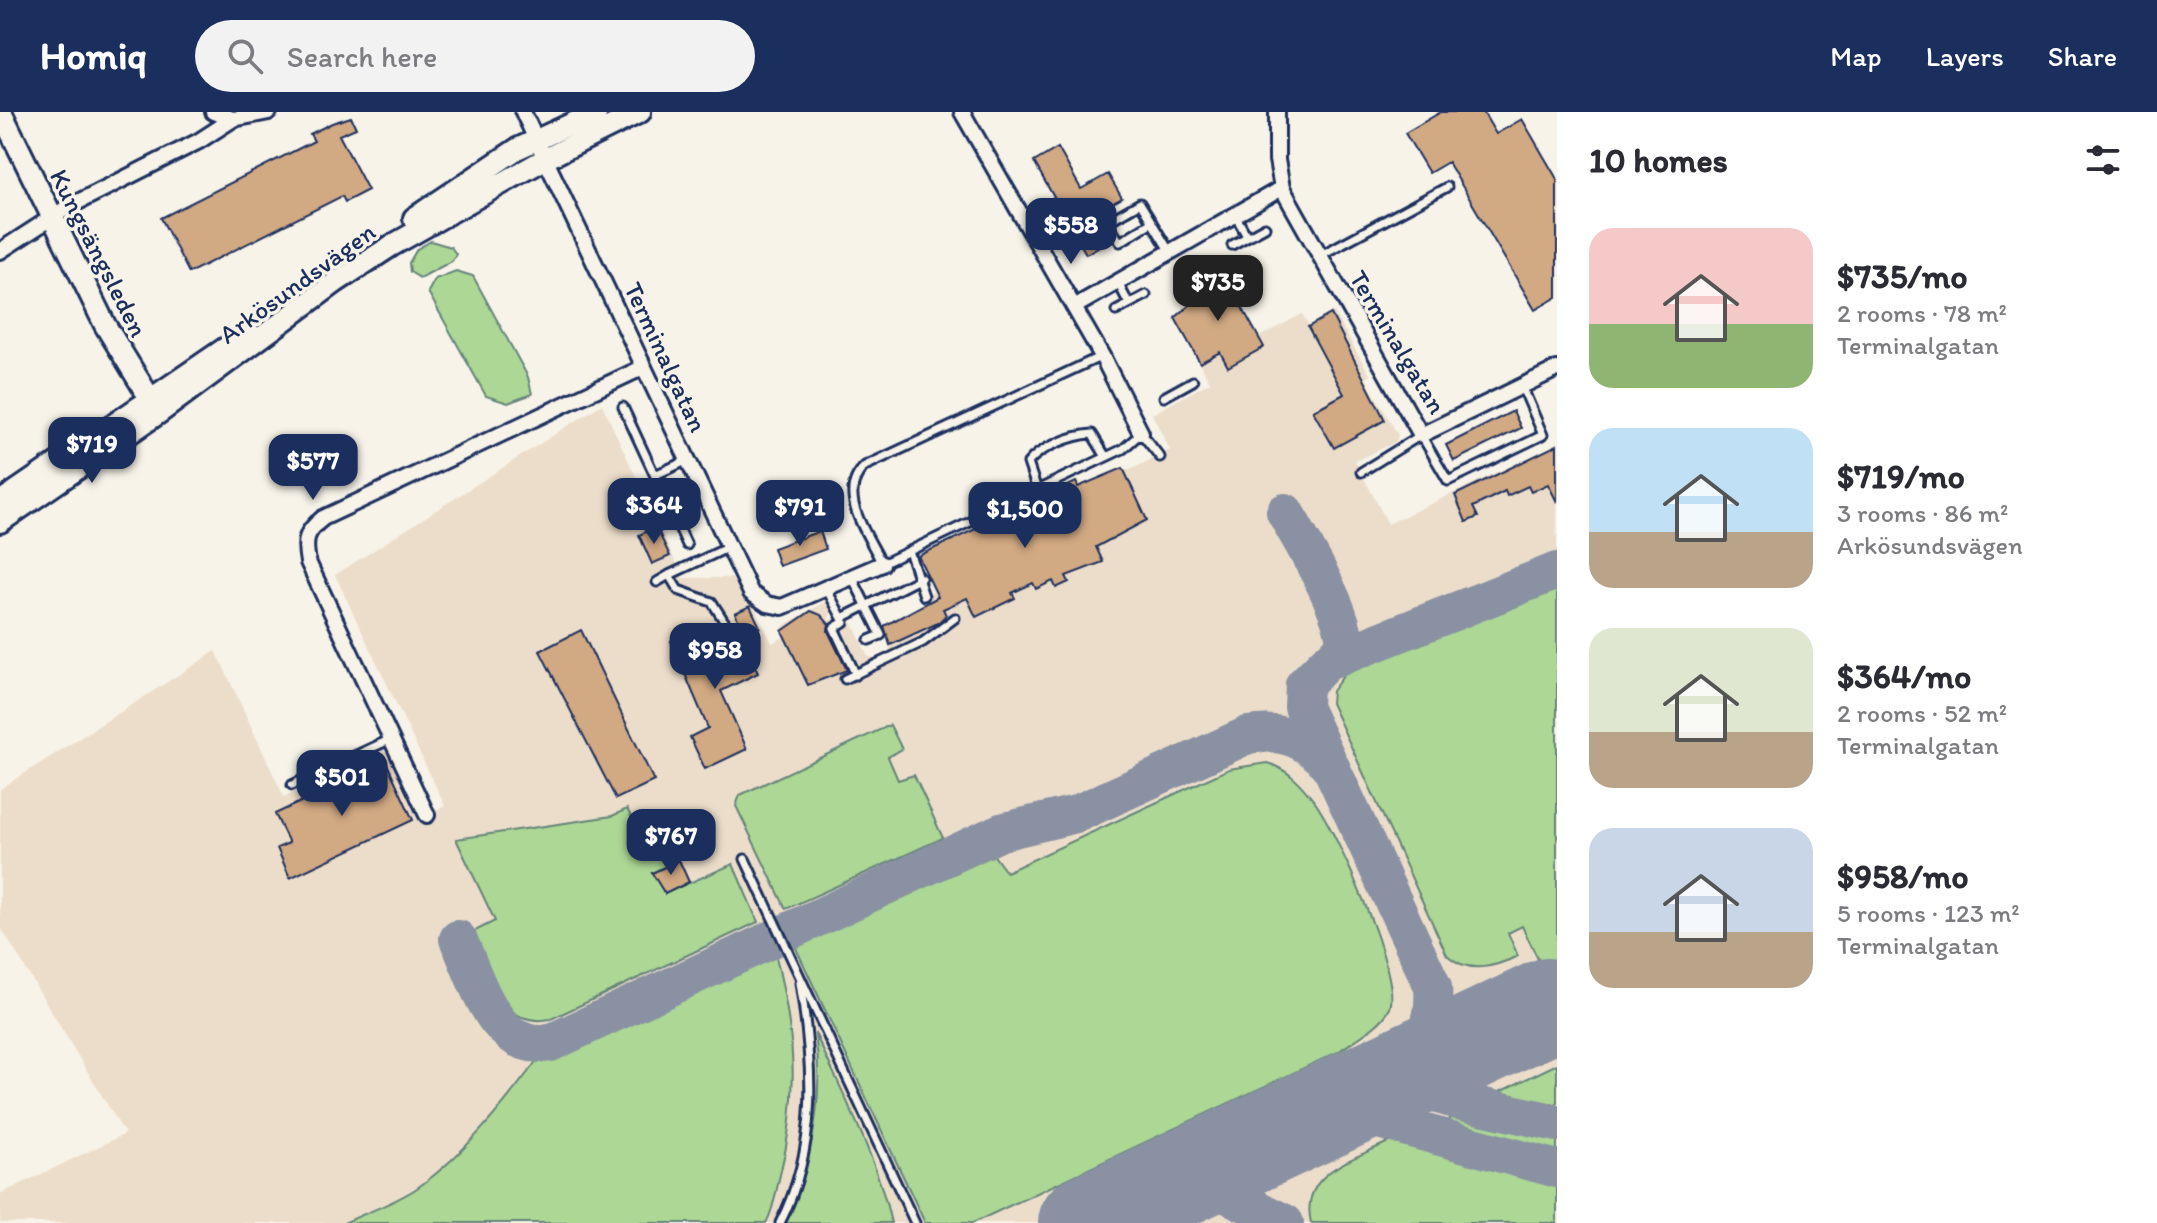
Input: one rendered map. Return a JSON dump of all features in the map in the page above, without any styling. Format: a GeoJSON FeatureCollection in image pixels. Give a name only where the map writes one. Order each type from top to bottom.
{"type":"FeatureCollection","features":[{"type":"Feature","properties":{"kind":"main road","name":"Kungsängsleden"},"geometry":{"type":"LineString","coordinates":[[1,112],[105,325],[154,406]]}},
{"type":"Feature","properties":{"kind":"main road","name":"Arkösundsvägen"},"geometry":{"type":"LineString","coordinates":[[0,522],[154,406],[459,186],[536,139],[597,112]]}},
{"type":"Feature","properties":{"kind":"main road","name":"Arkösundsvägen"},"geometry":{"type":"LineString","coordinates":[[0,502],[154,406],[358,268],[452,210],[640,112]]}},
{"type":"Feature","properties":{"kind":"street"},"geometry":{"type":"LineString","coordinates":[[213,112],[233,119]]}},
{"type":"Feature","properties":{"kind":"street"},"geometry":{"type":"LineString","coordinates":[[0,251],[51,218],[199,141],[233,119],[269,112]]}},
{"type":"Feature","properties":{"kind":"street","name":"Terminalgatan"},"geometry":{"type":"LineString","coordinates":[[523,112],[751,593],[767,604],[782,607],[882,564]]}},
{"type":"Feature","properties":{"kind":"street"},"geometry":{"type":"LineString","coordinates":[[962,112],[1102,356],[1141,433]]}},
{"type":"Feature","properties":{"kind":"street","name":"Terminalgatan"},"geometry":{"type":"LineString","coordinates":[[1277,112],[1277,160],[1282,188],[1421,435],[1557,369]]}},
{"type":"Feature","properties":{"kind":"street"},"geometry":{"type":"LineString","coordinates":[[1074,307],[1282,188]]}},
{"type":"Feature","properties":{"kind":"street"},"geometry":{"type":"LineString","coordinates":[[427,815],[308,562],[304,542],[309,529],[323,518],[644,367]]}},
{"type":"Feature","properties":{"kind":"lane"},"geometry":{"type":"LineString","coordinates":[[1319,256],[1447,187]]}},
{"type":"Feature","properties":{"kind":"lane"},"geometry":{"type":"LineString","coordinates":[[1152,222],[1120,242],[1107,222],[1140,203],[1152,222],[1170,252]]}},
{"type":"Feature","properties":{"kind":"lane"},"geometry":{"type":"LineString","coordinates":[[1235,215],[1247,236]]}},
{"type":"Feature","properties":{"kind":"lane"},"geometry":{"type":"LineString","coordinates":[[1232,245],[1265,227]]}},
{"type":"Feature","properties":{"kind":"lane"},"geometry":{"type":"LineString","coordinates":[[1118,283],[1129,304]]}},
{"type":"Feature","properties":{"kind":"lane"},"geometry":{"type":"LineString","coordinates":[[1116,311],[1146,295]]}},
{"type":"Feature","properties":{"kind":"lane"},"geometry":{"type":"LineString","coordinates":[[882,564],[857,513],[852,488],[856,475],[865,466],[1102,356]]}},
{"type":"Feature","properties":{"kind":"lane"},"geometry":{"type":"LineString","coordinates":[[1164,397],[1193,381]]}},
{"type":"Feature","properties":{"kind":"lane"},"geometry":{"type":"LineString","coordinates":[[1361,472],[1421,435],[1448,481],[1543,435],[1522,386]]}},
{"type":"Feature","properties":{"kind":"lane"},"geometry":{"type":"LineString","coordinates":[[623,407],[687,545]]}},
{"type":"Feature","properties":{"kind":"lane"},"geometry":{"type":"LineString","coordinates":[[1141,433],[1160,457]]}},
{"type":"Feature","properties":{"kind":"lane","name":"Terminalgatan"},"geometry":{"type":"LineString","coordinates":[[882,564],[1106,457],[1135,441],[1141,433]]}},
{"type":"Feature","properties":{"kind":"lane"},"geometry":{"type":"LineString","coordinates":[[1037,490],[1028,463],[1034,455],[1080,435],[1092,434],[1106,457]]}},
{"type":"Feature","properties":{"kind":"lane"},"geometry":{"type":"LineString","coordinates":[[655,475],[688,460]]}},
{"type":"Feature","properties":{"kind":"lane"},"geometry":{"type":"LineString","coordinates":[[657,582],[729,547]]}},
{"type":"Feature","properties":{"kind":"lane"},"geometry":{"type":"LineString","coordinates":[[909,551],[921,578],[924,596]]}},
{"type":"Feature","properties":{"kind":"lane"},"geometry":{"type":"LineString","coordinates":[[669,575],[678,590],[712,602],[729,629]]}},
{"type":"Feature","properties":{"kind":"lane"},"geometry":{"type":"LineString","coordinates":[[852,577],[881,635],[869,640]]}},
{"type":"Feature","properties":{"kind":"lane"},"geometry":{"type":"LineString","coordinates":[[842,618],[921,578]]}},
{"type":"Feature","properties":{"kind":"lane"},"geometry":{"type":"LineString","coordinates":[[826,588],[844,622],[834,628],[856,675]]}},
{"type":"Feature","properties":{"kind":"lane"},"geometry":{"type":"LineString","coordinates":[[845,679],[923,642],[955,618]]}},
{"type":"Feature","properties":{"kind":"lane"},"geometry":{"type":"LineString","coordinates":[[292,785],[391,739]]}},
{"type":"Feature","properties":{"kind":"lane"},"geometry":{"type":"LineString","coordinates":[[745,859],[915,1223]]}},
{"type":"Feature","properties":{"kind":"lane"},"geometry":{"type":"LineString","coordinates":[[780,1223],[799,1172],[812,1087],[811,1056],[798,971]]}},
{"type":"Feature","properties":{"kind":"shaded area"},"geometry":{"type":"Polygon","coordinates":[[[1222,271],[1259,337],[1302,314],[1309,326],[1334,312],[1370,375],[1365,378],[1398,435],[1396,442],[1355,461],[1388,524],[1557,444],[1557,1223],[0,1223],[0,1194],[125,1134],[0,926],[0,789],[216,651],[284,797],[386,750],[419,818],[445,806],[335,575],[602,404],[683,578],[731,578],[753,605],[772,643],[784,637],[781,629],[786,624],[827,601],[832,611],[828,621],[839,616],[842,623],[828,632],[851,620],[868,656],[873,658],[889,651],[890,646],[881,626],[930,600],[928,595],[933,592],[917,556],[1079,480],[1082,485],[1123,468],[1130,470],[1170,450],[1152,414],[1210,382],[1174,318],[1191,303],[1185,291],[1222,271]]]}},
{"type":"Feature","properties":{"kind":"green space"},"geometry":{"type":"Polygon","coordinates":[[[431,241],[451,247],[456,254],[452,261],[420,278],[410,272],[409,263],[417,249],[431,241]]]}},
{"type":"Feature","properties":{"kind":"green space"},"geometry":{"type":"Polygon","coordinates":[[[456,271],[473,276],[528,377],[532,394],[508,403],[486,396],[428,292],[435,279],[456,271]]]}},
{"type":"Feature","properties":{"kind":"green space"},"geometry":{"type":"Polygon","coordinates":[[[1557,582],[1557,986],[1552,988],[1522,926],[1508,933],[1518,956],[1509,960],[1491,966],[1473,967],[1447,955],[1331,703],[1332,691],[1344,675],[1428,635],[1557,582]]]}},
{"type":"Feature","properties":{"kind":"green space"},"geometry":{"type":"Polygon","coordinates":[[[890,725],[902,749],[888,757],[898,780],[914,775],[943,838],[786,909],[736,806],[740,795],[890,725]]]}},
{"type":"Feature","properties":{"kind":"green space"},"geometry":{"type":"Polygon","coordinates":[[[1267,763],[1287,773],[1304,789],[1337,841],[1365,903],[1386,966],[1391,991],[1390,1008],[1386,1015],[1338,1052],[973,1223],[925,1223],[794,944],[992,853],[1006,872],[1229,769],[1267,763]]]}},
{"type":"Feature","properties":{"kind":"green space"},"geometry":{"type":"Polygon","coordinates":[[[627,809],[633,820],[641,817],[673,863],[652,873],[666,893],[733,864],[758,922],[551,1019],[533,1020],[518,1015],[496,995],[467,935],[495,921],[456,839],[612,816],[627,809]]]}},
{"type":"Feature","properties":{"kind":"green space"},"geometry":{"type":"Polygon","coordinates":[[[775,953],[791,1037],[792,1090],[786,1145],[766,1223],[344,1223],[417,1188],[455,1157],[489,1121],[550,1043],[556,1052],[775,953]]]}},
{"type":"Feature","properties":{"kind":"green space"},"geometry":{"type":"Polygon","coordinates":[[[815,1033],[868,1150],[891,1223],[785,1223],[802,1177],[814,1130],[818,1082],[815,1033]]]}},
{"type":"Feature","properties":{"kind":"green space"},"geometry":{"type":"Polygon","coordinates":[[[1557,1064],[1557,1117],[1487,1098],[1557,1064]]]}},
{"type":"Feature","properties":{"kind":"green space"},"geometry":{"type":"Polygon","coordinates":[[[1476,1116],[1557,1134],[1557,1160],[1441,1131],[1440,1125],[1452,1117],[1476,1116]]]}},
{"type":"Feature","properties":{"kind":"green space"},"geometry":{"type":"Polygon","coordinates":[[[1392,1140],[1409,1140],[1557,1179],[1557,1223],[1311,1223],[1313,1191],[1322,1179],[1347,1161],[1392,1140]]]}},
{"type":"Feature","properties":{"kind":"building"},"geometry":{"type":"Polygon","coordinates":[[[1441,112],[1483,112],[1496,134],[1522,119],[1557,179],[1557,297],[1535,310],[1448,162],[1429,173],[1405,133],[1441,112]]]}},
{"type":"Feature","properties":{"kind":"building"},"geometry":{"type":"Polygon","coordinates":[[[351,117],[356,128],[339,135],[368,190],[345,202],[342,196],[189,273],[161,218],[314,141],[310,134],[351,117]]]}},
{"type":"Feature","properties":{"kind":"building"},"geometry":{"type":"Polygon","coordinates":[[[1058,148],[1081,189],[1108,174],[1122,198],[1095,213],[1110,240],[1086,254],[1034,162],[1058,148]]]}},
{"type":"Feature","properties":{"kind":"building"},"geometry":{"type":"Polygon","coordinates":[[[1222,271],[1264,347],[1228,367],[1220,352],[1200,363],[1175,318],[1192,303],[1185,291],[1222,271]]]}},
{"type":"Feature","properties":{"kind":"building"},"geometry":{"type":"Polygon","coordinates":[[[1331,314],[1385,420],[1334,448],[1313,411],[1344,394],[1308,327],[1331,314]]]}},
{"type":"Feature","properties":{"kind":"building"},"geometry":{"type":"Polygon","coordinates":[[[1513,411],[1521,428],[1454,461],[1446,445],[1513,411]]]}},
{"type":"Feature","properties":{"kind":"building"},"geometry":{"type":"Polygon","coordinates":[[[1557,445],[1557,502],[1548,484],[1531,492],[1528,486],[1507,496],[1505,491],[1473,507],[1478,517],[1466,522],[1455,495],[1557,445]]]}},
{"type":"Feature","properties":{"kind":"building"},"geometry":{"type":"Polygon","coordinates":[[[1123,468],[1147,520],[1096,547],[1103,562],[1066,576],[1069,582],[1056,588],[1053,581],[1036,589],[1033,583],[1012,593],[1015,598],[976,617],[967,598],[943,609],[946,615],[938,623],[890,645],[884,626],[938,597],[918,556],[1076,482],[1078,487],[1123,468]]]}},
{"type":"Feature","properties":{"kind":"building"},"geometry":{"type":"Polygon","coordinates":[[[656,527],[670,556],[652,564],[639,535],[656,527]]]}},
{"type":"Feature","properties":{"kind":"building"},"geometry":{"type":"Polygon","coordinates":[[[820,531],[826,549],[779,566],[773,548],[820,531]]]}},
{"type":"Feature","properties":{"kind":"building"},"geometry":{"type":"Polygon","coordinates":[[[750,606],[760,627],[745,635],[735,613],[750,606]]]}},
{"type":"Feature","properties":{"kind":"building"},"geometry":{"type":"Polygon","coordinates":[[[811,611],[821,615],[829,624],[828,631],[847,670],[808,685],[782,631],[811,611]]]}},
{"type":"Feature","properties":{"kind":"building"},"geometry":{"type":"Polygon","coordinates":[[[581,630],[654,781],[616,799],[540,651],[581,630]]]}},
{"type":"Feature","properties":{"kind":"building"},"geometry":{"type":"Polygon","coordinates":[[[738,630],[758,673],[721,691],[747,749],[705,769],[690,737],[708,728],[671,641],[693,631],[701,648],[738,630]]]}},
{"type":"Feature","properties":{"kind":"building"},"geometry":{"type":"Polygon","coordinates":[[[383,755],[413,820],[290,878],[277,848],[289,843],[275,814],[366,771],[363,764],[383,755]]]}},
{"type":"Feature","properties":{"kind":"building"},"geometry":{"type":"Polygon","coordinates":[[[679,860],[689,882],[665,894],[652,873],[679,860]]]}},
{"type":"Feature","properties":{"kind":"taxiway"},"geometry":{"type":"LineString","coordinates":[[1285,512],[1321,577],[1343,631],[1345,645],[1331,660]]}},
{"type":"Feature","properties":{"kind":"taxiway"},"geometry":{"type":"LineString","coordinates":[[1369,1089],[1397,1070],[1418,1048],[1430,1021],[1433,987],[1303,707],[1304,685],[1327,662],[1557,571]]}},
{"type":"Feature","properties":{"kind":"taxiway"},"geometry":{"type":"LineString","coordinates":[[458,939],[481,992],[501,1025],[515,1037],[531,1043],[550,1043],[1001,832],[1076,814],[1248,735],[1273,734],[1295,739],[1315,751],[1332,769]]}},
{"type":"Feature","properties":{"kind":"taxiway"},"geometry":{"type":"LineString","coordinates":[[1546,1001],[1557,997]]}},
{"type":"Feature","properties":{"kind":"taxiway"},"geometry":{"type":"LineString","coordinates":[[1389,1080],[1458,1101],[1557,1123]]}},
{"type":"Feature","properties":{"kind":"taxiway"},"geometry":{"type":"LineString","coordinates":[[1331,1107],[1557,1169]]}},
{"type":"Feature","properties":{"kind":"taxiway"},"geometry":{"type":"LineString","coordinates":[[1188,1175],[1285,1223]]}},
{"type":"Feature","properties":{"kind":"runway"},"geometry":{"type":"LineString","coordinates":[[1086,1223],[1548,1006]]}}]}
